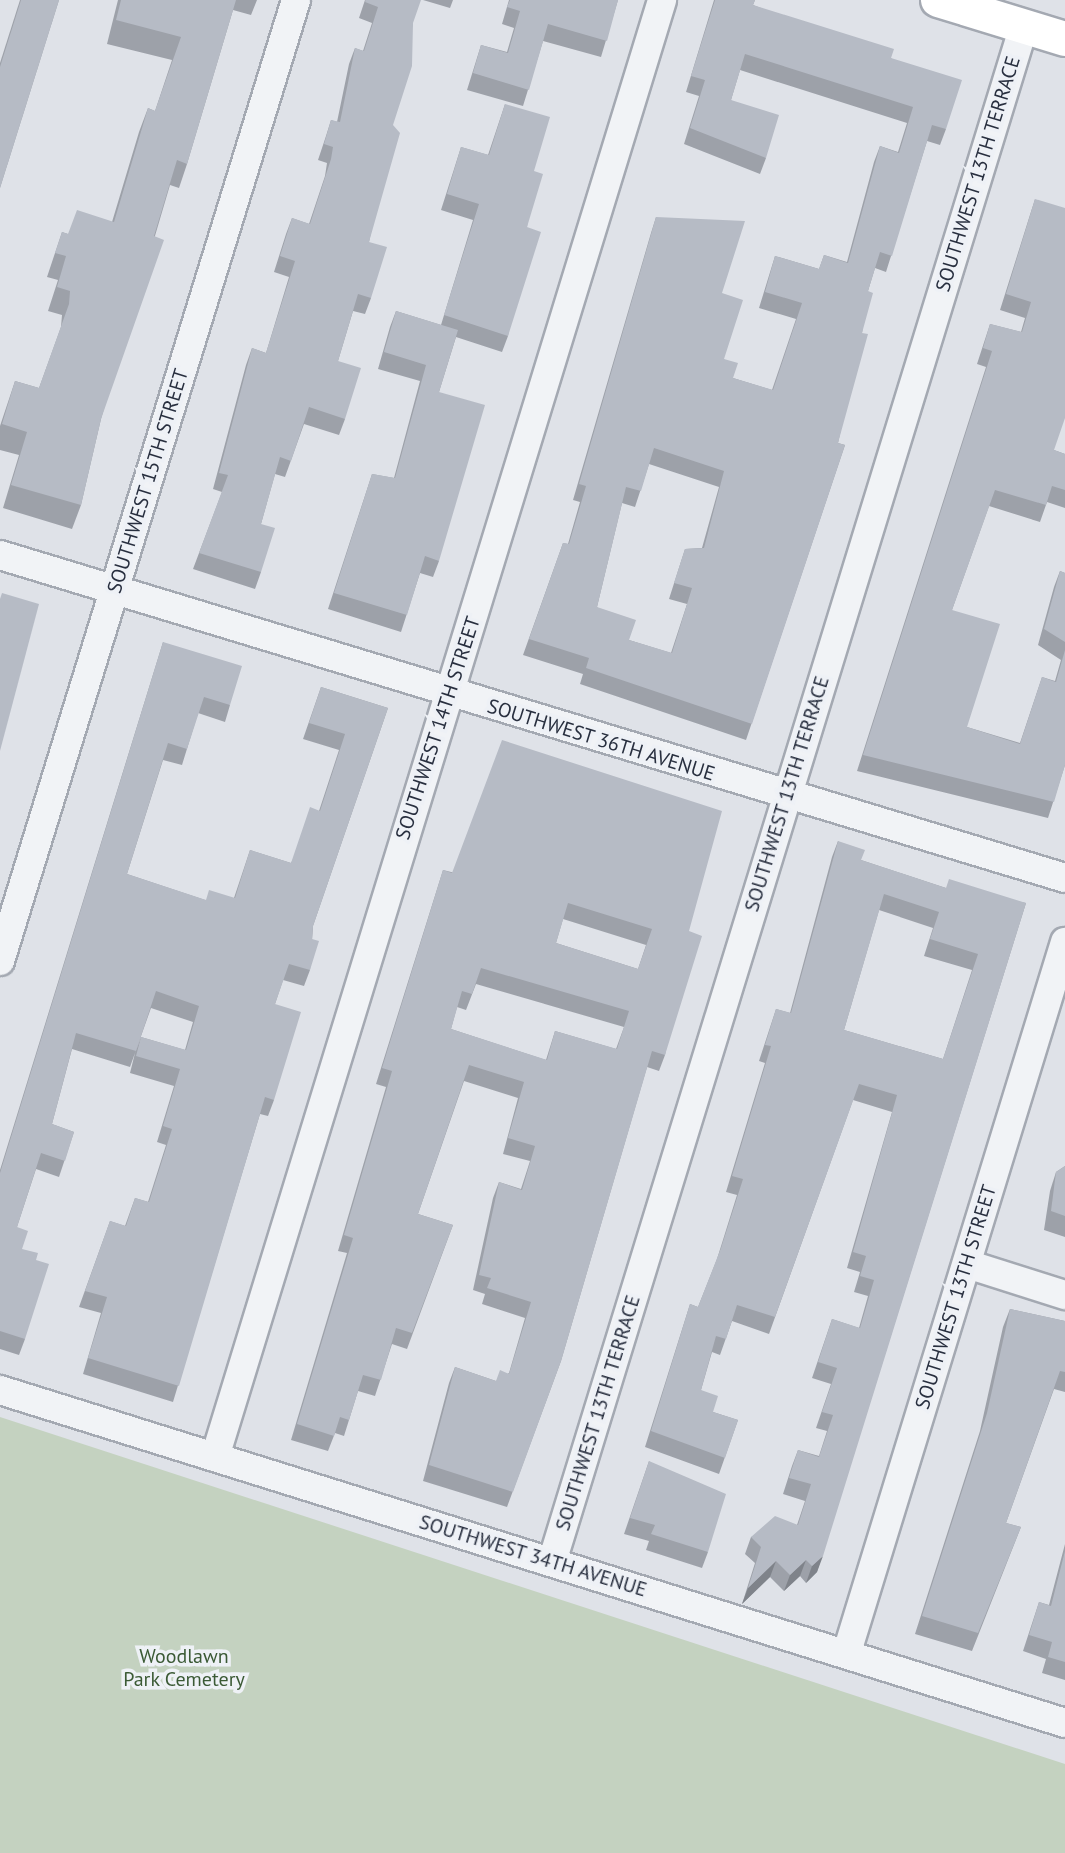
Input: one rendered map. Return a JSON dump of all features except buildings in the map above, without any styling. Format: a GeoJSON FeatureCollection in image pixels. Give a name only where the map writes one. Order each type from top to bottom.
{"type":"FeatureCollection","features":[{"type":"Feature","properties":{"kind":"main road"},"geometry":{"type":"LineString","coordinates":[[938,0],[1065,39]]}},
{"type":"Feature","properties":{"kind":"street","name":"SOUTHWEST 15TH STREET"},"geometry":{"type":"LineString","coordinates":[[0,961],[296,0]]}},
{"type":"Feature","properties":{"kind":"street","name":"SOUTHWEST 14TH STREET"},"geometry":{"type":"LineString","coordinates":[[215,1457],[662,0]]}},
{"type":"Feature","properties":{"kind":"street","name":"SOUTHWEST 13TH TERRACE"},"geometry":{"type":"LineString","coordinates":[[552,1562],[1024,26]]}},
{"type":"Feature","properties":{"kind":"street","name":"SOUTHWEST 36TH AVENUE"},"geometry":{"type":"LineString","coordinates":[[0,555],[449,694],[1065,878]]}},
{"type":"Feature","properties":{"kind":"street","name":"SOUTHWEST 13TH STREET"},"geometry":{"type":"LineString","coordinates":[[847,1652],[1065,942]]}},
{"type":"Feature","properties":{"kind":"street"},"geometry":{"type":"LineString","coordinates":[[967,1264],[1065,1295]]}},
{"type":"Feature","properties":{"kind":"street","name":"SOUTHWEST 34TH AVENUE"},"geometry":{"type":"LineString","coordinates":[[0,1390],[847,1652],[1065,1723]]}},
{"type":"Feature","properties":{"kind":"green space","name":"Woodlawn Park Cemetery"},"geometry":{"type":"Polygon","coordinates":[[[0,1417],[1065,1764],[1065,1853],[0,1853],[0,1417]]]}}]}
